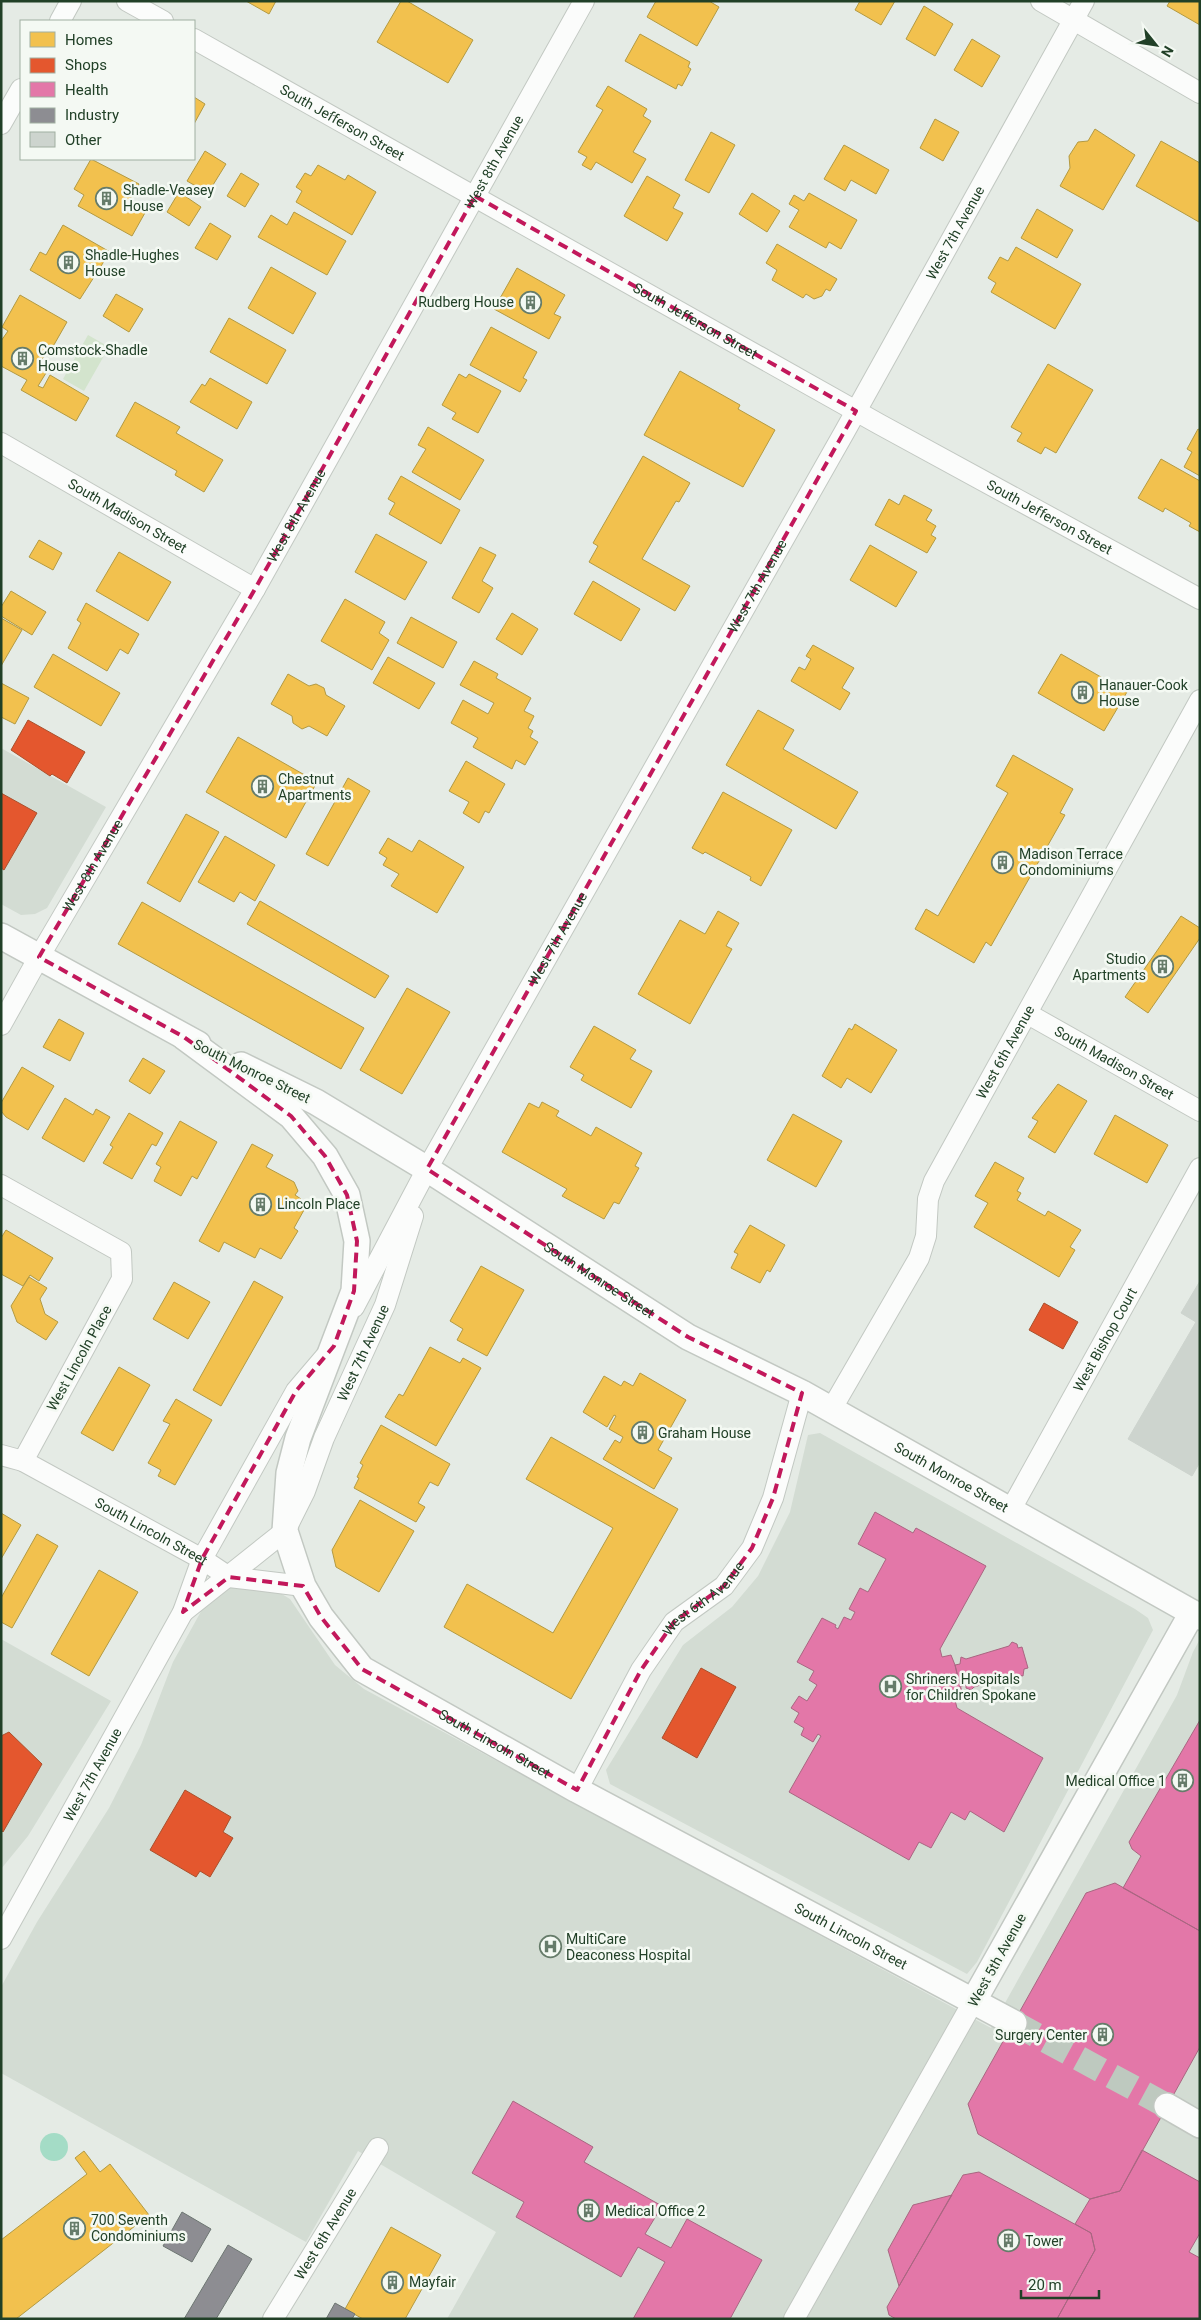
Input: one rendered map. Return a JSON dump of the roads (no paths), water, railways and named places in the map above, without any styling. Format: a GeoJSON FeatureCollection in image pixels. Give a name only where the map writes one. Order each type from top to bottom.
{"type":"FeatureCollection","features":[{"type":"Feature","properties":{"kind":"street"},"geometry":{"type":"LineString","coordinates":[[61,20],[71,1]]}},
{"type":"Feature","properties":{"kind":"street"},"geometry":{"type":"LineString","coordinates":[[127,1],[161,20]]}},
{"type":"Feature","properties":{"kind":"street","name":"West 8th Avenue"},"geometry":{"type":"LineString","coordinates":[[1,1025],[255,588],[584,1]]}},
{"type":"Feature","properties":{"kind":"street"},"geometry":{"type":"LineString","coordinates":[[1041,1],[1200,93]]}},
{"type":"Feature","properties":{"kind":"street","name":"West 7th Avenue"},"geometry":{"type":"LineString","coordinates":[[1,1939],[184,1612],[202,1559],[296,1391],[334,1346],[427,1169],[856,411],[1084,1]]}},
{"type":"Feature","properties":{"kind":"street","name":"South Jefferson Street"},"geometry":{"type":"LineString","coordinates":[[195,40],[856,411],[1200,599]]}},
{"type":"Feature","properties":{"kind":"street"},"geometry":{"type":"LineString","coordinates":[[1,124],[20,91]]}},
{"type":"Feature","properties":{"kind":"street","name":"South Madison Street"},"geometry":{"type":"LineString","coordinates":[[1,443],[255,588]]}},
{"type":"Feature","properties":{"kind":"street","name":"West 6th Avenue"},"geometry":{"type":"LineString","coordinates":[[832,1410],[919,1258],[926,1236],[928,1199],[934,1181],[1200,700]]}},
{"type":"Feature","properties":{"kind":"street","name":"South Monroe Street"},"geometry":{"type":"LineString","coordinates":[[1,936],[184,1037],[316,1102],[427,1169],[688,1337],[802,1393],[1010,1511],[1197,1610]]}},
{"type":"Feature","properties":{"kind":"street","name":"South Madison Street"},"geometry":{"type":"LineString","coordinates":[[1028,1014],[1200,1111]]}},
{"type":"Feature","properties":{"kind":"street","name":"West 7th Avenue"},"geometry":{"type":"LineString","coordinates":[[184,1037],[291,1116],[325,1156],[347,1195],[357,1241],[354,1291],[298,1438],[289,1473],[284,1531],[303,1586]]}},
{"type":"Feature","properties":{"kind":"street","name":"West Bishop Court"},"geometry":{"type":"LineString","coordinates":[[1010,1511],[1200,1168]]}},
{"type":"Feature","properties":{"kind":"street","name":"West 7th Avenue"},"geometry":{"type":"LineString","coordinates":[[184,1612],[284,1531],[305,1491],[324,1438],[386,1305],[427,1169]]}},
{"type":"Feature","properties":{"kind":"street","name":"West Lincoln Place"},"geometry":{"type":"LineString","coordinates":[[1,1185],[120,1252],[122,1279],[23,1461]]}},
{"type":"Feature","properties":{"kind":"street","name":"West 6th Avenue"},"geometry":{"type":"LineString","coordinates":[[577,1790],[641,1670],[674,1622],[724,1586],[752,1548],[773,1498],[802,1393]]}},
{"type":"Feature","properties":{"kind":"street","name":"South Lincoln Street"},"geometry":{"type":"LineString","coordinates":[[1,1455],[23,1461],[202,1559],[229,1577],[303,1586],[321,1617],[362,1669],[577,1790],[973,2002],[1014,2022]]}},
{"type":"Feature","properties":{"kind":"street","name":"West 5th Avenue"},"geometry":{"type":"LineString","coordinates":[[794,2319],[1197,1610]]}},
{"type":"Feature","properties":{"kind":"street"},"geometry":{"type":"LineString","coordinates":[[1167,2106],[1200,2125]]}},
{"type":"Feature","properties":{"kind":"street","name":"West 6th Avenue"},"geometry":{"type":"LineString","coordinates":[[273,2319],[378,2148]]}},
{"type":"Feature","properties":{"kind":"tunnel"},"geometry":{"type":"LineString","coordinates":[[1014,2023],[1167,2106]]}},
{"type":"Feature","properties":{"kind":"place","name":"Shadle-Veasey House"},"geometry":{"type":"Point","coordinates":[107,198]}},
{"type":"Feature","properties":{"kind":"place","name":"Shadle-Hughes House"},"geometry":{"type":"Point","coordinates":[69,263]}},
{"type":"Feature","properties":{"kind":"place","name":"Rudberg House"},"geometry":{"type":"Point","coordinates":[530,302]}},
{"type":"Feature","properties":{"kind":"place","name":"Comstock-Shadle House"},"geometry":{"type":"Point","coordinates":[22,358]}},
{"type":"Feature","properties":{"kind":"place","name":"Hanauer-Cook House"},"geometry":{"type":"Point","coordinates":[1083,693]}},
{"type":"Feature","properties":{"kind":"place","name":"Chestnut Apartments"},"geometry":{"type":"Point","coordinates":[262,787]}},
{"type":"Feature","properties":{"kind":"place","name":"Madison Terrace Condominiums"},"geometry":{"type":"Point","coordinates":[1003,862]}},
{"type":"Feature","properties":{"kind":"place","name":"Studio Apartments"},"geometry":{"type":"Point","coordinates":[1162,967]}},
{"type":"Feature","properties":{"kind":"place","name":"Lincoln Place"},"geometry":{"type":"Point","coordinates":[261,1204]}},
{"type":"Feature","properties":{"kind":"place","name":"Graham House"},"geometry":{"type":"Point","coordinates":[642,1433]}},
{"type":"Feature","properties":{"kind":"place","name":"Shriners Hospitals for Children Spokane"},"geometry":{"type":"Point","coordinates":[890,1687]}},
{"type":"Feature","properties":{"kind":"place","name":"Medical Office 1"},"geometry":{"type":"Point","coordinates":[1182,1781]}},
{"type":"Feature","properties":{"kind":"place","name":"MultiCare Deaconess Hospital"},"geometry":{"type":"Point","coordinates":[550,1947]}},
{"type":"Feature","properties":{"kind":"place","name":"Surgery Center"},"geometry":{"type":"Point","coordinates":[1103,2035]}},
{"type":"Feature","properties":{"kind":"place","name":"Medical Office 2"},"geometry":{"type":"Point","coordinates":[589,2211]}},
{"type":"Feature","properties":{"kind":"place","name":"700 Seventh Condominiums"},"geometry":{"type":"Point","coordinates":[75,2228]}},
{"type":"Feature","properties":{"kind":"place","name":"Tower"},"geometry":{"type":"Point","coordinates":[1009,2241]}},
{"type":"Feature","properties":{"kind":"place","name":"Mayfair"},"geometry":{"type":"Point","coordinates":[393,2282]}}]}
